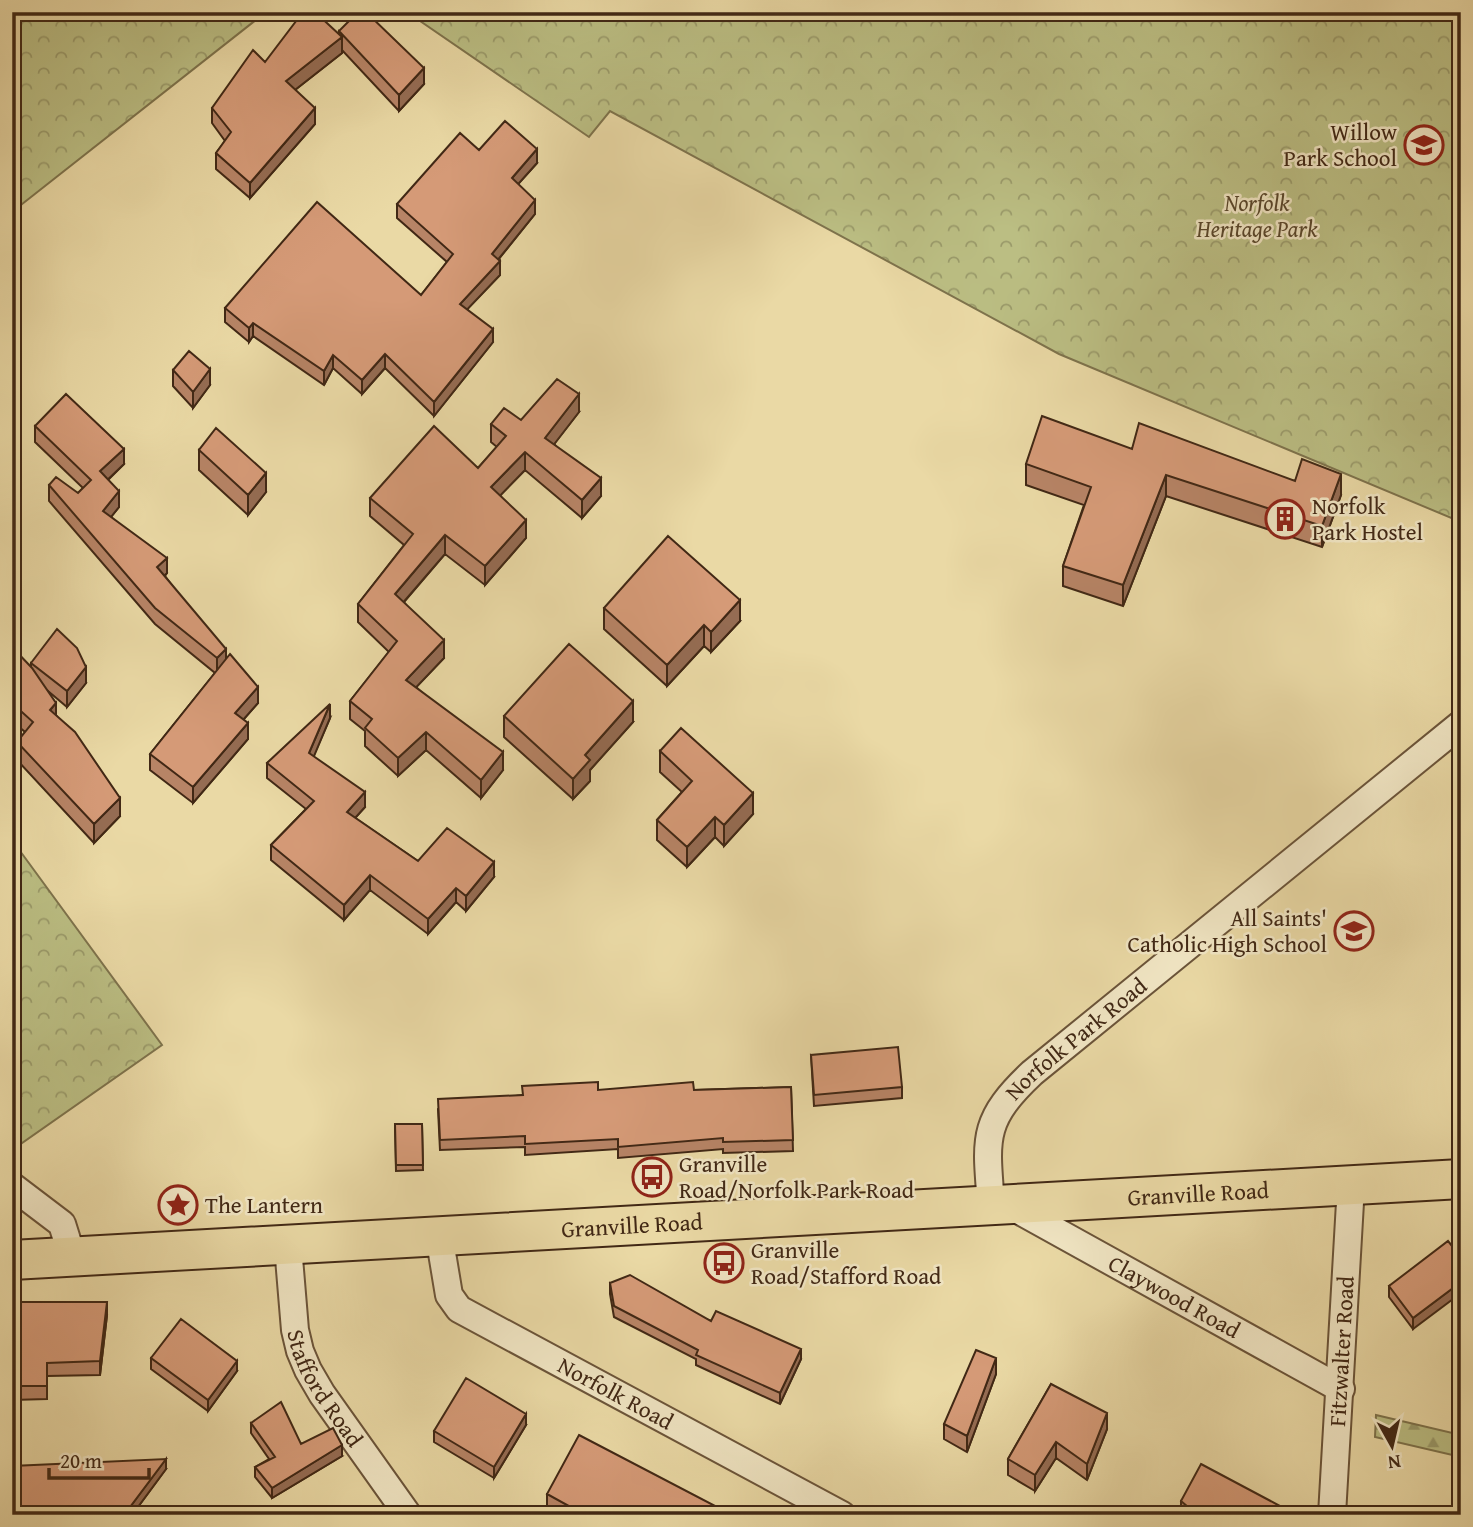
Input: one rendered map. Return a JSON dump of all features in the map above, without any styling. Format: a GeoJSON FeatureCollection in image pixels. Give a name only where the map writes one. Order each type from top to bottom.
{"type":"FeatureCollection","features":[{"type":"Feature","properties":{"kind":"main road","name":"Granville Road"},"geometry":{"type":"LineString","coordinates":[[12,1260],[1461,1179]]}},
{"type":"Feature","properties":{"kind":"street","name":"Norfolk Park Road"},"geometry":{"type":"LineString","coordinates":[[999,1204],[987,1152],[989,1129],[1011,1092],[1461,724]]}},
{"type":"Feature","properties":{"kind":"street","name":"Fitzwalter Road"},"geometry":{"type":"LineString","coordinates":[[1332,1515],[1351,1185]]}},
{"type":"Feature","properties":{"kind":"street"},"geometry":{"type":"LineString","coordinates":[[12,1186],[62,1224],[72,1256]]}},
{"type":"Feature","properties":{"kind":"street","name":"Claywood Road"},"geometry":{"type":"LineString","coordinates":[[999,1204],[1341,1389]]}},
{"type":"Feature","properties":{"kind":"street","name":"Norfolk Road"},"geometry":{"type":"LineString","coordinates":[[439,1235],[449,1295],[459,1310],[842,1515]]}},
{"type":"Feature","properties":{"kind":"street","name":"Stafford Road"},"geometry":{"type":"LineString","coordinates":[[288,1246],[295,1330],[308,1370],[322,1394],[408,1515]]}},
{"type":"Feature","properties":{"kind":"green space"},"geometry":{"type":"Polygon","coordinates":[[[12,12],[266,12],[12,212],[12,12]]]}},
{"type":"Feature","properties":{"kind":"green space","name":"Norfolk Heritage Park"},"geometry":{"type":"Polygon","coordinates":[[[407,12],[1461,12],[1461,522],[1059,354],[610,111],[589,137],[407,12]]]}},
{"type":"Feature","properties":{"kind":"green space"},"geometry":{"type":"Polygon","coordinates":[[[12,840],[162,1045],[12,1150],[12,840]]]}},
{"type":"Feature","properties":{"kind":"green space"},"geometry":{"type":"Polygon","coordinates":[[[1376,1415],[1461,1435],[1461,1457],[1375,1437],[1376,1415]]]}},
{"type":"Feature","properties":{"kind":"building"},"geometry":{"type":"Polygon","coordinates":[[[303,12],[315,12],[342,37],[286,81],[315,108],[250,183],[216,153],[231,132],[212,108],[253,50],[265,62],[303,12]]]}},
{"type":"Feature","properties":{"kind":"building"},"geometry":{"type":"Polygon","coordinates":[[[358,12],[366,12],[424,68],[399,95],[339,31],[358,12]]]}},
{"type":"Feature","properties":{"kind":"building"},"geometry":{"type":"Polygon","coordinates":[[[505,121],[537,149],[512,178],[535,200],[492,254],[500,261],[460,304],[493,329],[434,402],[385,354],[362,380],[333,355],[324,371],[253,323],[249,328],[225,308],[317,202],[421,295],[453,254],[397,204],[460,133],[479,150],[505,121]]]}},
{"type":"Feature","properties":{"kind":"building"},"geometry":{"type":"Polygon","coordinates":[[[189,351],[210,369],[193,392],[173,370],[189,351]]]}},
{"type":"Feature","properties":{"kind":"building"},"geometry":{"type":"Polygon","coordinates":[[[557,379],[579,394],[545,438],[601,478],[582,500],[525,452],[491,487],[526,520],[485,566],[445,535],[395,594],[444,640],[406,680],[503,752],[481,780],[426,732],[398,758],[365,728],[372,719],[350,701],[397,641],[358,604],[413,534],[370,498],[434,426],[478,468],[506,436],[491,424],[504,408],[521,420],[557,379]]]}},
{"type":"Feature","properties":{"kind":"building"},"geometry":{"type":"Polygon","coordinates":[[[66,394],[124,449],[100,471],[119,491],[103,511],[167,558],[157,567],[226,649],[217,658],[155,608],[49,485],[56,477],[78,493],[91,480],[35,426],[66,394]]]}},
{"type":"Feature","properties":{"kind":"building","name":"Norfolk Park Hostel"},"geometry":{"type":"Polygon","coordinates":[[[1042,416],[1132,449],[1139,423],[1295,481],[1302,459],[1341,474],[1322,526],[1166,475],[1123,585],[1063,566],[1091,487],[1026,464],[1042,416]]]}},
{"type":"Feature","properties":{"kind":"building"},"geometry":{"type":"Polygon","coordinates":[[[216,428],[266,473],[248,495],[199,450],[216,428]]]}},
{"type":"Feature","properties":{"kind":"building"},"geometry":{"type":"Polygon","coordinates":[[[12,517],[18,522],[12,529],[12,517]]]}},
{"type":"Feature","properties":{"kind":"building"},"geometry":{"type":"Polygon","coordinates":[[[668,536],[740,600],[711,632],[704,625],[667,665],[604,608],[668,536]]]}},
{"type":"Feature","properties":{"kind":"building"},"geometry":{"type":"Polygon","coordinates":[[[57,629],[77,648],[86,667],[67,691],[31,663],[57,629]]]}},
{"type":"Feature","properties":{"kind":"building"},"geometry":{"type":"Polygon","coordinates":[[[569,644],[633,701],[585,755],[590,760],[573,779],[504,716],[569,644]]]}},
{"type":"Feature","properties":{"kind":"building"},"geometry":{"type":"Polygon","coordinates":[[[12,647],[32,668],[56,703],[50,710],[75,732],[120,798],[94,824],[17,742],[33,722],[12,703],[12,647]]]}},
{"type":"Feature","properties":{"kind":"building"},"geometry":{"type":"Polygon","coordinates":[[[230,654],[258,687],[235,713],[248,723],[193,787],[150,754],[230,654]]]}},
{"type":"Feature","properties":{"kind":"building"},"geometry":{"type":"Polygon","coordinates":[[[330,704],[309,753],[365,792],[347,812],[418,861],[447,828],[494,862],[466,896],[456,888],[428,919],[370,875],[344,905],[271,845],[314,801],[267,763],[330,704]]]}},
{"type":"Feature","properties":{"kind":"building"},"geometry":{"type":"Polygon","coordinates":[[[681,728],[753,793],[724,825],[715,817],[687,847],[657,820],[692,781],[660,751],[681,728]]]}},
{"type":"Feature","properties":{"kind":"building"},"geometry":{"type":"Polygon","coordinates":[[[898,1047],[902,1087],[814,1095],[811,1055],[898,1047]]]}},
{"type":"Feature","properties":{"kind":"building"},"geometry":{"type":"Polygon","coordinates":[[[598,1082],[598,1090],[693,1082],[694,1090],[791,1087],[793,1140],[723,1142],[723,1138],[618,1147],[618,1139],[525,1144],[525,1136],[440,1140],[438,1099],[523,1095],[522,1086],[598,1082]]]}},
{"type":"Feature","properties":{"kind":"building"},"geometry":{"type":"Polygon","coordinates":[[[12,1083],[21,1096],[12,1102],[12,1083]]]}},
{"type":"Feature","properties":{"kind":"building"},"geometry":{"type":"Polygon","coordinates":[[[395,1124],[422,1124],[423,1165],[396,1165],[395,1124]]]}},
{"type":"Feature","properties":{"kind":"building"},"geometry":{"type":"Polygon","coordinates":[[[1448,1241],[1461,1257],[1461,1282],[1413,1318],[1389,1286],[1448,1241]]]}},
{"type":"Feature","properties":{"kind":"building"},"geometry":{"type":"Polygon","coordinates":[[[630,1275],[711,1321],[716,1311],[801,1349],[780,1393],[696,1355],[698,1350],[614,1306],[610,1283],[630,1275]]]}},
{"type":"Feature","properties":{"kind":"building"},"geometry":{"type":"Polygon","coordinates":[[[12,1302],[107,1302],[100,1361],[47,1363],[47,1386],[12,1386],[12,1302]]]}},
{"type":"Feature","properties":{"kind":"building"},"geometry":{"type":"Polygon","coordinates":[[[181,1319],[237,1361],[208,1400],[151,1358],[181,1319]]]}},
{"type":"Feature","properties":{"kind":"building"},"geometry":{"type":"Polygon","coordinates":[[[976,1350],[996,1358],[967,1436],[944,1424],[976,1350]]]}},
{"type":"Feature","properties":{"kind":"building"},"geometry":{"type":"Polygon","coordinates":[[[466,1378],[526,1414],[494,1467],[434,1431],[466,1378]]]}},
{"type":"Feature","properties":{"kind":"building"},"geometry":{"type":"Polygon","coordinates":[[[1051,1384],[1107,1413],[1087,1464],[1056,1442],[1035,1475],[1008,1459],[1051,1384]]]}},
{"type":"Feature","properties":{"kind":"building"},"geometry":{"type":"Polygon","coordinates":[[[281,1402],[301,1444],[333,1428],[342,1445],[272,1488],[255,1467],[275,1457],[251,1423],[281,1402]]]}},
{"type":"Feature","properties":{"kind":"building"},"geometry":{"type":"Polygon","coordinates":[[[579,1435],[719,1508],[718,1511],[725,1515],[585,1515],[547,1494],[579,1435]]]}},
{"type":"Feature","properties":{"kind":"building"},"geometry":{"type":"Polygon","coordinates":[[[166,1459],[130,1507],[12,1514],[12,1466],[166,1459]]]}},
{"type":"Feature","properties":{"kind":"building"},"geometry":{"type":"Polygon","coordinates":[[[1201,1464],[1280,1506],[1277,1515],[1195,1515],[1181,1501],[1201,1464]]]}},
{"type":"Feature","properties":{"kind":"place","name":"Willow Park School"},"geometry":{"type":"Point","coordinates":[1424,145]}},
{"type":"Feature","properties":{"kind":"place","name":"Norfolk Park Hostel"},"geometry":{"type":"Point","coordinates":[1285,519]}},
{"type":"Feature","properties":{"kind":"place","name":"All Saints' Catholic High School"},"geometry":{"type":"Point","coordinates":[1354,931]}},
{"type":"Feature","properties":{"kind":"place","name":"Granville Road/Norfolk Park Road"},"geometry":{"type":"Point","coordinates":[652,1177]}},
{"type":"Feature","properties":{"kind":"place","name":"The Lantern"},"geometry":{"type":"Point","coordinates":[178,1205]}},
{"type":"Feature","properties":{"kind":"place","name":"Granville Road/Stafford Road"},"geometry":{"type":"Point","coordinates":[724,1263]}}]}
